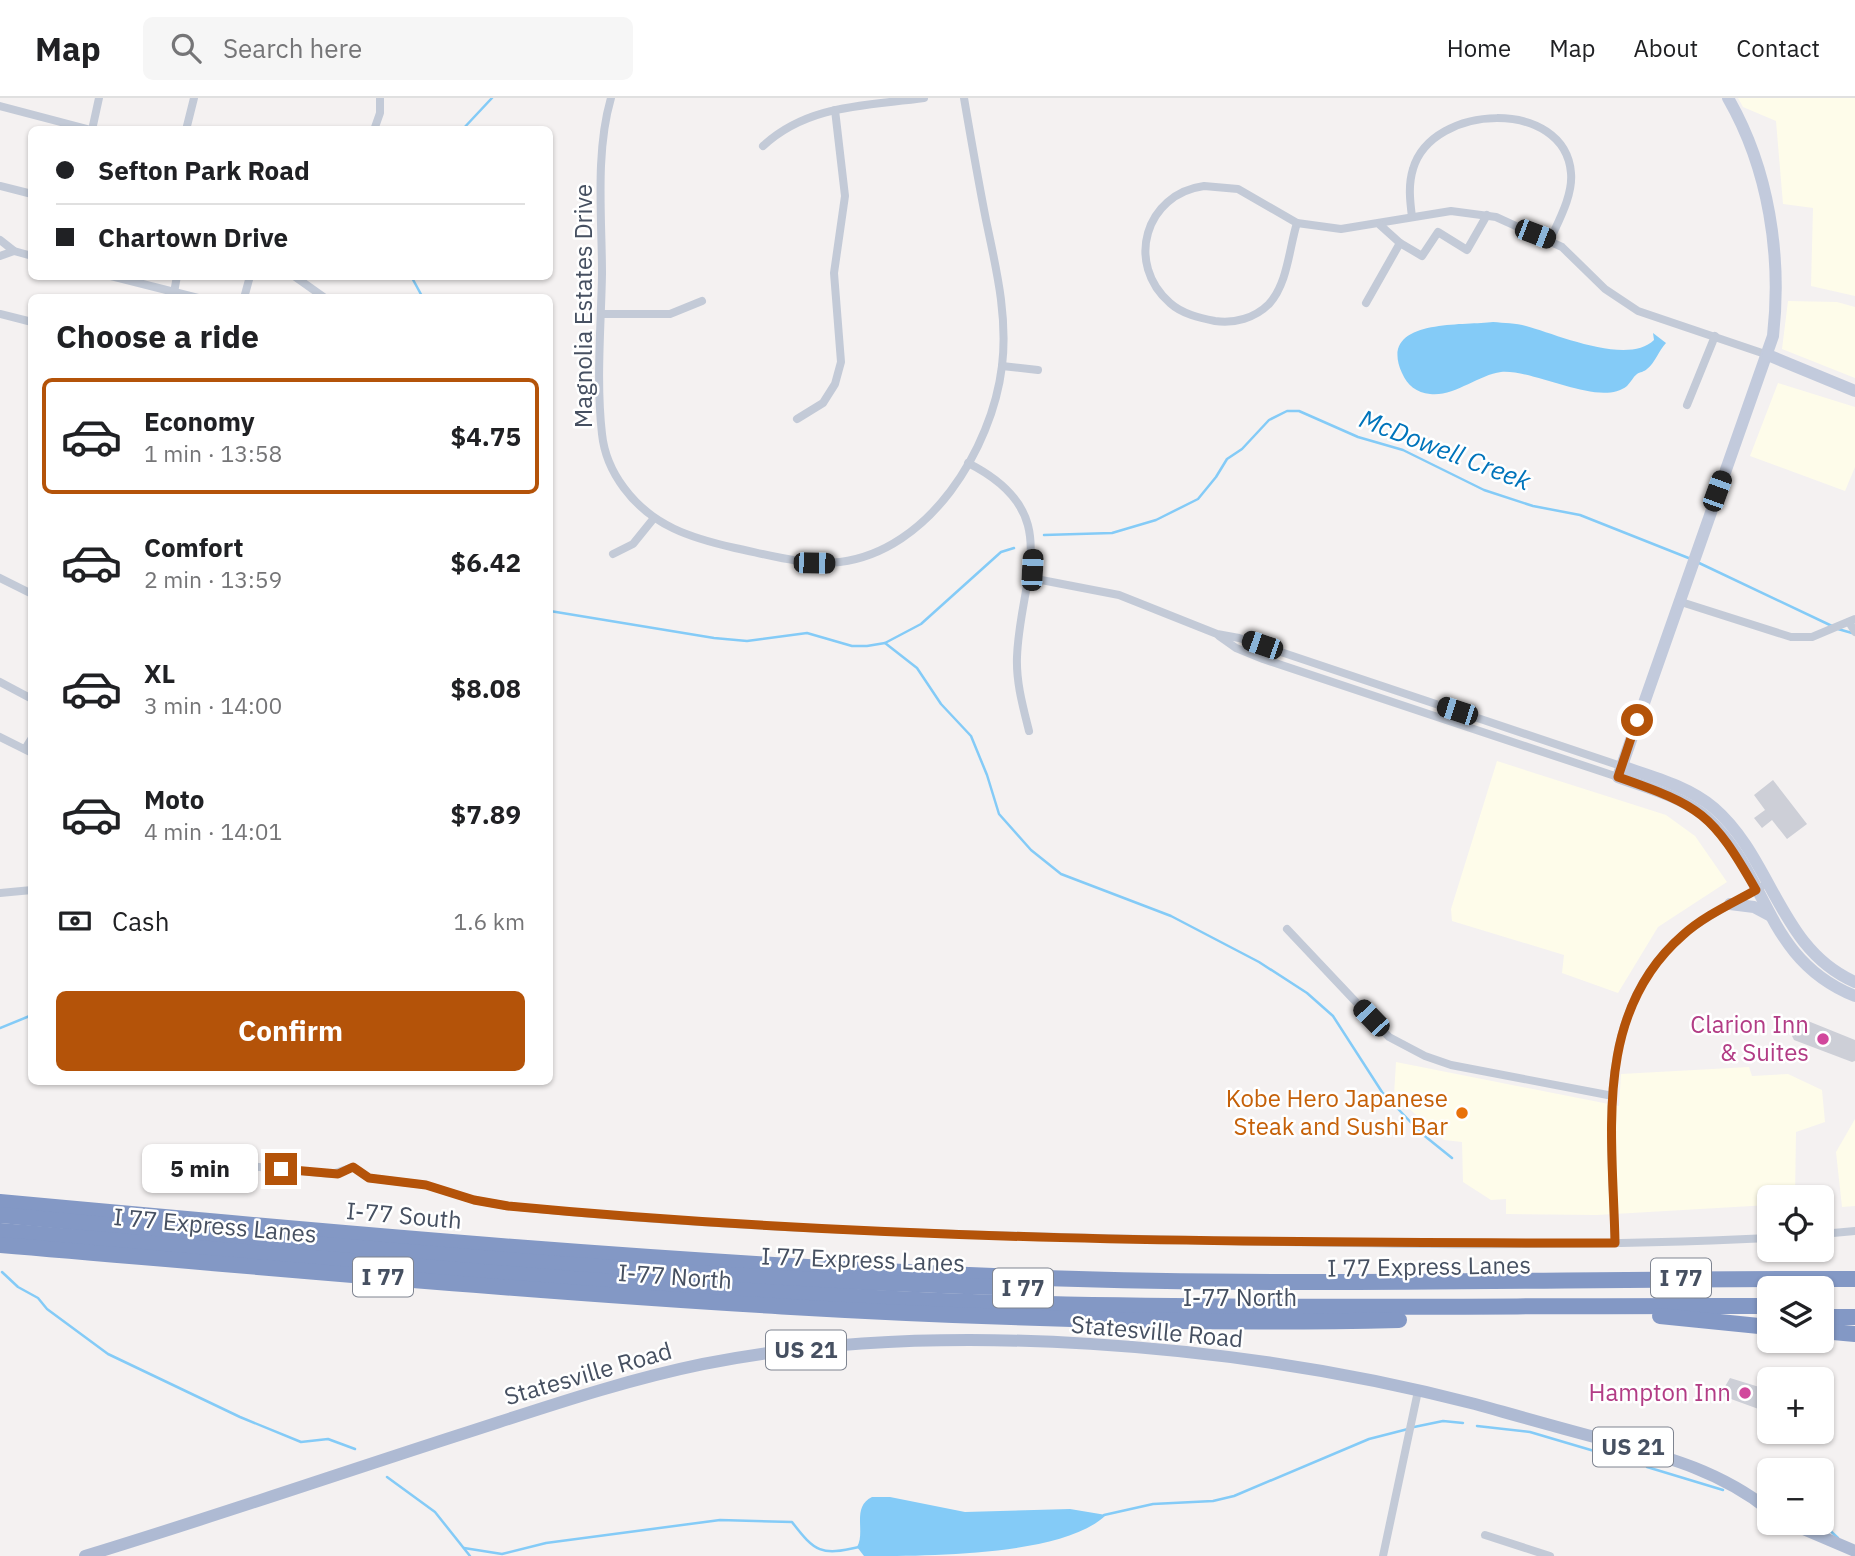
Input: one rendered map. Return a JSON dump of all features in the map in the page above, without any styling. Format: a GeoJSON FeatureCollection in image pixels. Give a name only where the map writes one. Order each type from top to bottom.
{"type":"FeatureCollection","features":[{"type":"Feature","properties":{"kind":"highway","name":"I-77 South"},"geometry":{"type":"LineString","coordinates":[[0,1202],[387,1238],[732,1264],[1034,1278],[1757,1284]]}},
{"type":"Feature","properties":{"kind":"highway","name":"I 77 Express Lanes"},"geometry":{"type":"LineString","coordinates":[[0,1215],[569,1266],[880,1284],[1226,1292],[1757,1289]]}},
{"type":"Feature","properties":{"kind":"highway","name":"I 77 Express Lanes"},"geometry":{"type":"LineString","coordinates":[[0,1231],[667,1286],[954,1301],[1214,1308],[1757,1306]]}},
{"type":"Feature","properties":{"kind":"highway"},"geometry":{"type":"LineString","coordinates":[[278,1241],[387,1238]]}},
{"type":"Feature","properties":{"kind":"highway","name":"I-77 North"},"geometry":{"type":"LineString","coordinates":[[0,1245],[504,1288],[766,1306],[1017,1317],[1226,1321],[1757,1317]]}},
{"type":"Feature","properties":{"kind":"highway"},"geometry":{"type":"LineString","coordinates":[[1834,1279],[1855,1273]]}},
{"type":"Feature","properties":{"kind":"highway","name":"I-77 South"},"geometry":{"type":"LineString","coordinates":[[1834,1282],[1855,1279]]}},
{"type":"Feature","properties":{"kind":"highway"},"geometry":{"type":"LineString","coordinates":[[667,1286],[766,1306]]}},
{"type":"Feature","properties":{"kind":"highway","name":"I 77"},"geometry":{"type":"LineString","coordinates":[[1834,1286],[1855,1289]]}},
{"type":"Feature","properties":{"kind":"highway"},"geometry":{"type":"LineString","coordinates":[[1834,1307],[1855,1307]]}},
{"type":"Feature","properties":{"kind":"highway"},"geometry":{"type":"LineString","coordinates":[[1660,1317],[1757,1326]]}},
{"type":"Feature","properties":{"kind":"highway"},"geometry":{"type":"LineString","coordinates":[[1834,1317],[1855,1317]]}},
{"type":"Feature","properties":{"kind":"highway"},"geometry":{"type":"LineString","coordinates":[[1834,1332],[1855,1334]]}},
{"type":"Feature","properties":{"kind":"main road","name":"Statesville Road"},"geometry":{"type":"LineString","coordinates":[[85,1556],[614,1386],[707,1364],[783,1352],[951,1342],[1115,1347],[1270,1364],[1418,1391],[1670,1457],[1740,1487],[1757,1500]]}},
{"type":"Feature","properties":{"kind":"main road"},"geometry":{"type":"LineString","coordinates":[[1817,1535],[1855,1551]]}},
{"type":"Feature","properties":{"kind":"street"},"geometry":{"type":"LineString","coordinates":[[92,126],[99,98]]}},
{"type":"Feature","properties":{"kind":"street"},"geometry":{"type":"LineString","coordinates":[[187,126],[194,98]]}},
{"type":"Feature","properties":{"kind":"street"},"geometry":{"type":"LineString","coordinates":[[375,126],[380,113],[380,98]]}},
{"type":"Feature","properties":{"kind":"street","name":"Magnolia Estates Drive"},"geometry":{"type":"LineString","coordinates":[[611,98],[603,154],[600,413],[606,453],[624,488],[654,518],[685,535],[814,563],[850,560],[884,549],[904,536],[944,498],[968,463],[989,418],[1002,366],[1001,299],[964,98]]}},
{"type":"Feature","properties":{"kind":"street"},"geometry":{"type":"LineString","coordinates":[[763,146],[789,124],[835,110],[924,98]]}},
{"type":"Feature","properties":{"kind":"street"},"geometry":{"type":"LineString","coordinates":[[1620,771],[1678,601],[1768,355],[1775,305],[1772,224],[1753,153],[1728,98]]}},
{"type":"Feature","properties":{"kind":"street"},"geometry":{"type":"LineString","coordinates":[[0,106],[76,126]]}},
{"type":"Feature","properties":{"kind":"street"},"geometry":{"type":"LineString","coordinates":[[797,419],[823,403],[835,384],[841,362],[834,273],[845,196],[835,110]]}},
{"type":"Feature","properties":{"kind":"street"},"geometry":{"type":"LineString","coordinates":[[1412,217],[1409,186],[1413,168],[1426,146],[1443,131],[1468,122],[1519,117],[1539,123],[1549,131],[1560,143],[1570,165],[1570,188],[1550,240]]}},
{"type":"Feature","properties":{"kind":"street"},"geometry":{"type":"LineString","coordinates":[[0,186],[28,193]]}},
{"type":"Feature","properties":{"kind":"street"},"geometry":{"type":"LineString","coordinates":[[1297,223],[1275,296],[1260,311],[1242,320],[1222,322],[1186,313],[1163,296],[1151,275],[1147,246],[1151,221],[1162,204],[1179,191],[1204,186],[1230,186],[1250,194],[1297,223],[1332,229],[1380,225],[1451,211],[1487,215],[1550,240],[1571,254],[1605,289],[1638,311],[1768,355],[1855,391]]}},
{"type":"Feature","properties":{"kind":"street"},"geometry":{"type":"LineString","coordinates":[[1380,225],[1400,243],[1422,256],[1438,232],[1467,250],[1487,215]]}},
{"type":"Feature","properties":{"kind":"street"},"geometry":{"type":"LineString","coordinates":[[0,240],[15,251],[28,255]]}},
{"type":"Feature","properties":{"kind":"street"},"geometry":{"type":"LineString","coordinates":[[1366,303],[1400,243]]}},
{"type":"Feature","properties":{"kind":"street"},"geometry":{"type":"LineString","coordinates":[[0,256],[15,251]]}},
{"type":"Feature","properties":{"kind":"street"},"geometry":{"type":"LineString","coordinates":[[124,280],[171,294]]}},
{"type":"Feature","properties":{"kind":"street"},"geometry":{"type":"LineString","coordinates":[[300,280],[320,294]]}},
{"type":"Feature","properties":{"kind":"street"},"geometry":{"type":"LineString","coordinates":[[601,314],[670,314],[702,300]]}},
{"type":"Feature","properties":{"kind":"street"},"geometry":{"type":"LineString","coordinates":[[0,314],[28,321]]}},
{"type":"Feature","properties":{"kind":"street"},"geometry":{"type":"LineString","coordinates":[[1687,405],[1715,336]]}},
{"type":"Feature","properties":{"kind":"street"},"geometry":{"type":"LineString","coordinates":[[1002,366],[1038,370]]}},
{"type":"Feature","properties":{"kind":"street"},"geometry":{"type":"LineString","coordinates":[[968,463],[996,480],[1021,511],[1031,539],[1031,578],[1017,657],[1018,682],[1029,731]]}},
{"type":"Feature","properties":{"kind":"street"},"geometry":{"type":"LineString","coordinates":[[613,554],[633,544],[654,518]]}},
{"type":"Feature","properties":{"kind":"street"},"geometry":{"type":"LineString","coordinates":[[0,578],[28,592]]}},
{"type":"Feature","properties":{"kind":"street"},"geometry":{"type":"LineString","coordinates":[[1031,578],[1136,600],[1217,634],[1236,648],[1263,659],[1620,771],[1678,799],[1706,817],[1811,952],[1827,967],[1855,982]]}},
{"type":"Feature","properties":{"kind":"street"},"geometry":{"type":"LineString","coordinates":[[1678,601],[1791,637],[1812,638],[1852,620],[1855,632]]}},
{"type":"Feature","properties":{"kind":"street"},"geometry":{"type":"LineString","coordinates":[[0,682],[28,697]]}},
{"type":"Feature","properties":{"kind":"street"},"geometry":{"type":"LineString","coordinates":[[0,737],[28,751]]}},
{"type":"Feature","properties":{"kind":"street"},"geometry":{"type":"LineString","coordinates":[[1615,1243],[1614,1065],[1619,1039],[1641,983],[1682,936],[1761,887]]}},
{"type":"Feature","properties":{"kind":"street"},"geometry":{"type":"LineString","coordinates":[[1761,887],[1771,916],[1805,966],[1832,986],[1855,996]]}},
{"type":"Feature","properties":{"kind":"street"},"geometry":{"type":"LineString","coordinates":[[0,893],[28,891]]}},
{"type":"Feature","properties":{"kind":"street"},"geometry":{"type":"LineString","coordinates":[[1730,905],[1754,907],[1771,916]]}},
{"type":"Feature","properties":{"kind":"street"},"geometry":{"type":"LineString","coordinates":[[1287,929],[1389,1037],[1425,1056],[1451,1065],[1613,1096]]}},
{"type":"Feature","properties":{"kind":"street"},"geometry":{"type":"LineString","coordinates":[[187,1157],[206,1162],[332,1174],[353,1167],[369,1178],[426,1185],[474,1200],[508,1206],[760,1224],[1224,1241],[1615,1243],[1757,1238]]}},
{"type":"Feature","properties":{"kind":"street"},"geometry":{"type":"LineString","coordinates":[[1834,1233],[1855,1231]]}},
{"type":"Feature","properties":{"kind":"street"},"geometry":{"type":"LineString","coordinates":[[1383,1556],[1418,1391]]}},
{"type":"Feature","properties":{"kind":"street"},"geometry":{"type":"LineString","coordinates":[[1485,1535],[1550,1556]]}},
{"type":"Feature","properties":{"kind":"shaded area"},"geometry":{"type":"Polygon","coordinates":[[[1738,98],[1855,98],[1855,296],[1811,286],[1813,208],[1783,204],[1776,121],[1743,107],[1738,98]]]}},
{"type":"Feature","properties":{"kind":"shaded area"},"geometry":{"type":"Polygon","coordinates":[[[1788,301],[1837,302],[1855,307],[1855,378],[1782,349],[1788,301]]]}},
{"type":"Feature","properties":{"kind":"shaded area"},"geometry":{"type":"Polygon","coordinates":[[[1778,383],[1855,407],[1855,467],[1845,491],[1750,456],[1778,383]]]}},
{"type":"Feature","properties":{"kind":"shaded area"},"geometry":{"type":"Polygon","coordinates":[[[1497,761],[1666,815],[1695,836],[1727,882],[1658,927],[1618,993],[1562,973],[1564,955],[1452,921],[1451,909],[1497,761]]]}},
{"type":"Feature","properties":{"kind":"shaded area"},"geometry":{"type":"Polygon","coordinates":[[[1396,1062],[1619,1106],[1621,1074],[1749,1067],[1752,1076],[1788,1074],[1822,1090],[1825,1122],[1796,1132],[1795,1185],[1757,1185],[1757,1206],[1597,1215],[1506,1214],[1506,1199],[1491,1200],[1463,1182],[1462,1142],[1444,1140],[1394,1095],[1396,1062]]]}},
{"type":"Feature","properties":{"kind":"shaded area"},"geometry":{"type":"Polygon","coordinates":[[[1855,1119],[1855,1206],[1842,1207],[1836,1152],[1855,1119]]]}},
{"type":"Feature","properties":{"kind":"water"},"geometry":{"type":"Polygon","coordinates":[[[1493,322],[1522,325],[1610,349],[1642,347],[1654,340],[1653,333],[1666,343],[1645,371],[1637,374],[1627,386],[1615,392],[1601,393],[1531,376],[1501,372],[1448,392],[1430,394],[1417,390],[1404,377],[1397,355],[1401,342],[1412,334],[1444,325],[1493,322]]]}},
{"type":"Feature","properties":{"kind":"water"},"geometry":{"type":"Polygon","coordinates":[[[872,1497],[890,1497],[965,1512],[1070,1509],[1106,1515],[1086,1529],[1060,1539],[1028,1546],[958,1554],[864,1556],[857,1547],[860,1513],[866,1501],[872,1497]]]}},
{"type":"Feature","properties":{"kind":"building"},"geometry":{"type":"Polygon","coordinates":[[[1773,780],[1807,824],[1787,839],[1772,820],[1762,828],[1754,818],[1765,810],[1754,795],[1773,780]]]}},
{"type":"Feature","properties":{"kind":"building","name":"Clarion Inn & Suites"},"geometry":{"type":"Polygon","coordinates":[[[1803,1019],[1855,1040],[1855,1061],[1794,1040],[1792,1036],[1798,1020],[1803,1019]]]}},
{"type":"Feature","properties":{"kind":"building","name":"Hampton Inn"},"geometry":{"type":"Polygon","coordinates":[[[1730,1378],[1757,1386],[1757,1408],[1720,1395],[1730,1378]]]}},
{"type":"Feature","properties":{"kind":"waterway"},"geometry":{"type":"LineString","coordinates":[[466,126],[492,98]]}},
{"type":"Feature","properties":{"kind":"waterway"},"geometry":{"type":"LineString","coordinates":[[413,280],[421,294]]}},
{"type":"Feature","properties":{"kind":"waterway","name":"McDowell Creek"},"geometry":{"type":"LineString","coordinates":[[1044,535],[1112,533],[1156,520],[1198,499],[1227,459],[1242,449],[1269,420],[1287,411],[1299,411],[1358,437],[1403,450],[1484,490],[1533,506],[1580,515],[1691,559]]}},
{"type":"Feature","properties":{"kind":"waterway","name":"McDowell Creek"},"geometry":{"type":"LineString","coordinates":[[553,611],[714,638],[747,641],[807,633],[852,646],[867,646],[885,643],[921,624],[1001,552],[1014,548]]}},
{"type":"Feature","properties":{"kind":"waterway","name":"McDowell Creek"},"geometry":{"type":"LineString","coordinates":[[1697,562],[1832,626]]}},
{"type":"Feature","properties":{"kind":"waterway","name":"McDowell Creek"},"geometry":{"type":"LineString","coordinates":[[1838,629],[1852,633]]}},
{"type":"Feature","properties":{"kind":"waterway"},"geometry":{"type":"LineString","coordinates":[[885,643],[917,668],[941,704],[971,736],[999,814],[1031,850],[1061,874],[1171,916],[1259,962],[1307,993],[1333,1016],[1382,1092],[1421,1133],[1452,1158]]}},
{"type":"Feature","properties":{"kind":"waterway","name":"McDowell Creek"},"geometry":{"type":"LineString","coordinates":[[0,1028],[28,1017]]}},
{"type":"Feature","properties":{"kind":"waterway"},"geometry":{"type":"LineString","coordinates":[[2,1272],[108,1354],[240,1417],[301,1442],[328,1439],[355,1449]]}},
{"type":"Feature","properties":{"kind":"waterway"},"geometry":{"type":"LineString","coordinates":[[1414,1427],[1443,1421],[1463,1423]]}},
{"type":"Feature","properties":{"kind":"waterway"},"geometry":{"type":"LineString","coordinates":[[1477,1426],[1530,1432],[1628,1461]]}},
{"type":"Feature","properties":{"kind":"waterway"},"geometry":{"type":"LineString","coordinates":[[1104,1515],[1153,1504],[1213,1501],[1234,1496],[1369,1439],[1408,1429]]}},
{"type":"Feature","properties":{"kind":"waterway"},"geometry":{"type":"LineString","coordinates":[[1647,1467],[1723,1490]]}},
{"type":"Feature","properties":{"kind":"waterway"},"geometry":{"type":"LineString","coordinates":[[387,1477],[435,1512],[470,1556]]}},
{"type":"Feature","properties":{"kind":"waterway"},"geometry":{"type":"LineString","coordinates":[[464,1548],[502,1554],[546,1543],[720,1520],[792,1522],[807,1540],[820,1549],[836,1551],[859,1547]]}},
{"type":"Feature","properties":{"kind":"waterway"},"geometry":{"type":"LineString","coordinates":[[1834,1534],[1838,1538]]}},
{"type":"Feature","properties":{"kind":"place","name":"Clarion Inn & Suites"},"geometry":{"type":"Point","coordinates":[1823,1039]}},
{"type":"Feature","properties":{"kind":"place","name":"Kobe Hero Japanese Steak and Sushi Bar"},"geometry":{"type":"Point","coordinates":[1462,1113]}},
{"type":"Feature","properties":{"kind":"place","name":"Hampton Inn"},"geometry":{"type":"Point","coordinates":[1745,1393]}},
{"type":"Feature","properties":{"kind":"route"},"geometry":{"type":"LineString","coordinates":[[281,1169],[338,1174],[353,1167],[363,1176],[374,1180],[426,1185],[474,1200],[508,1206],[902,1232],[1224,1241],[1615,1243],[1613,1074],[1626,1014],[1635,993],[1661,956],[1704,919],[1756,890],[1729,844],[1706,817],[1665,793],[1618,777],[1637,720]]}}]}
